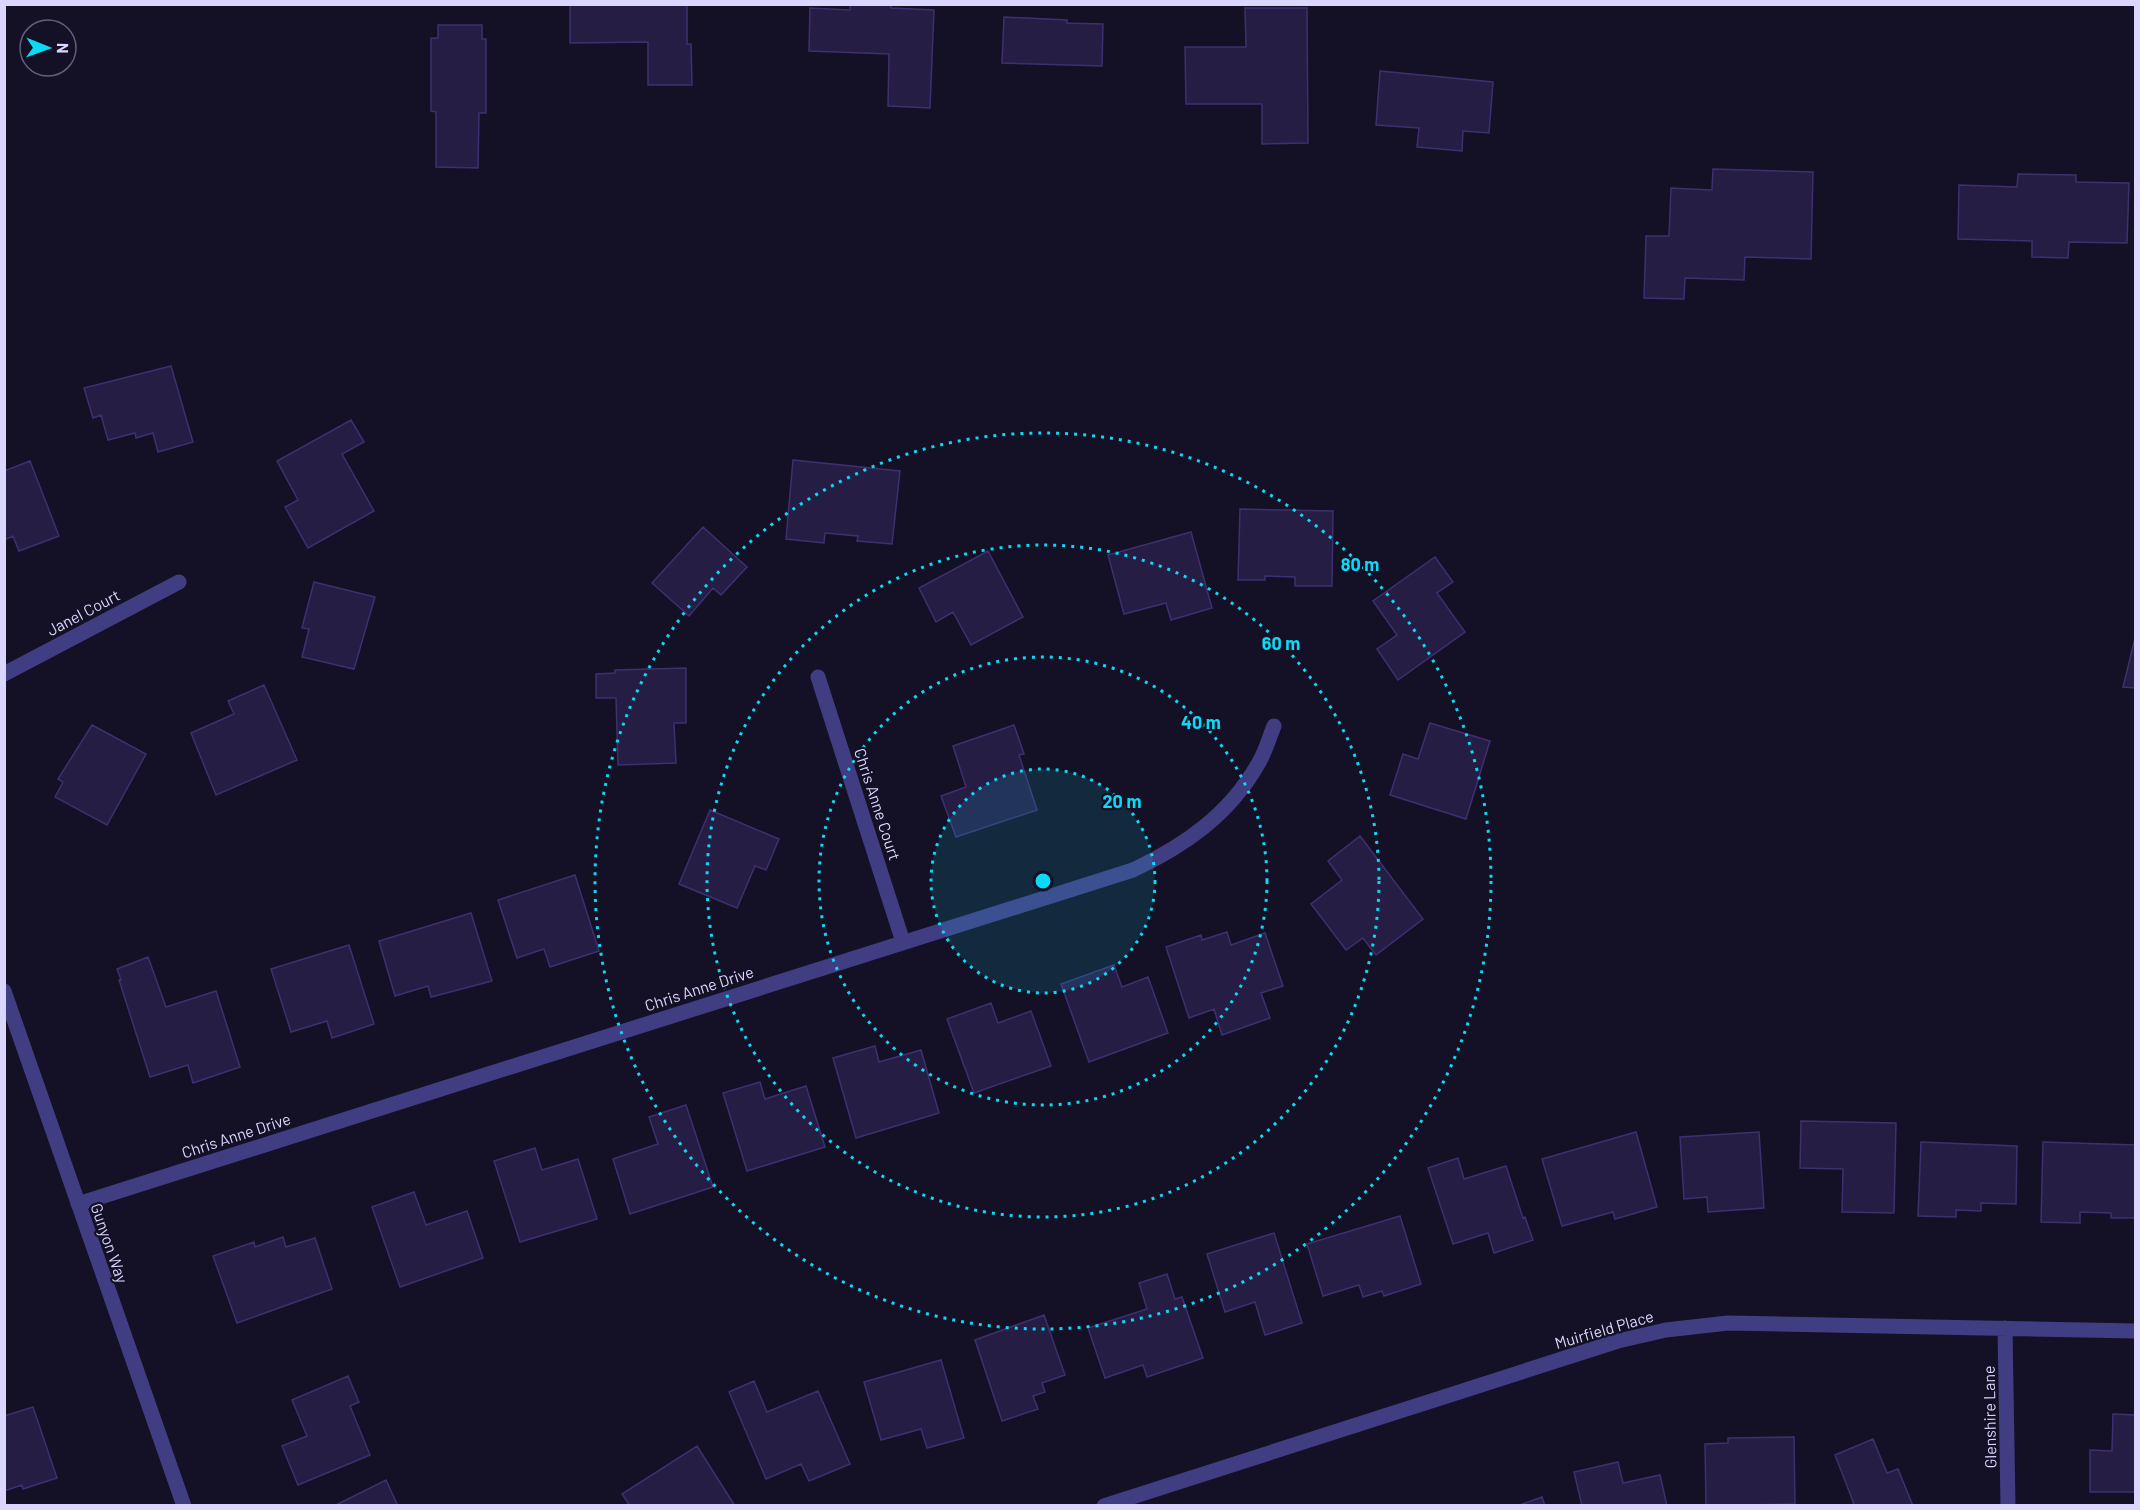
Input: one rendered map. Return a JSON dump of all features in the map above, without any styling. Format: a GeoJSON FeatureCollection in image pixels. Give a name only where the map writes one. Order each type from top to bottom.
{"type":"FeatureCollection","features":[{"type":"Feature","properties":{"kind":"street","name":"Janel Court"},"geometry":{"type":"LineString","coordinates":[[4,674],[179,582]]}},
{"type":"Feature","properties":{"kind":"street","name":"Chris Anne Court"},"geometry":{"type":"LineString","coordinates":[[818,677],[903,942]]}},
{"type":"Feature","properties":{"kind":"street","name":"Chris Anne Drive"},"geometry":{"type":"LineString","coordinates":[[78,1204],[1133,870],[1163,855],[1198,833],[1235,798],[1259,763],[1274,726]]}},
{"type":"Feature","properties":{"kind":"street","name":"Gunyon Way"},"geometry":{"type":"LineString","coordinates":[[4,991],[184,1506]]}},
{"type":"Feature","properties":{"kind":"street","name":"Muirfield Place"},"geometry":{"type":"LineString","coordinates":[[1104,1506],[1649,1333],[1728,1323],[2136,1331]]}},
{"type":"Feature","properties":{"kind":"street","name":"Glenshire Lane"},"geometry":{"type":"LineString","coordinates":[[2005,1328],[2008,1506]]}},
{"type":"Feature","properties":{"kind":"building"},"geometry":{"type":"Polygon","coordinates":[[[570,4],[687,4],[687,44],[691,44],[692,85],[648,85],[648,42],[570,43],[570,4]]]}},
{"type":"Feature","properties":{"kind":"building"},"geometry":{"type":"Polygon","coordinates":[[[850,4],[891,4],[891,8],[934,10],[930,108],[888,106],[889,54],[809,51],[810,8],[850,10],[850,4]]]}},
{"type":"Feature","properties":{"kind":"building"},"geometry":{"type":"Polygon","coordinates":[[[1245,8],[1307,8],[1308,143],[1262,144],[1262,104],[1186,104],[1185,47],[1246,47],[1245,8]]]}},
{"type":"Feature","properties":{"kind":"building"},"geometry":{"type":"Polygon","coordinates":[[[1004,17],[1103,24],[1102,66],[1002,63],[1004,17]]]}},
{"type":"Feature","properties":{"kind":"building"},"geometry":{"type":"Polygon","coordinates":[[[438,25],[482,25],[482,39],[486,39],[486,113],[479,113],[478,168],[436,167],[436,112],[431,111],[431,38],[438,38],[438,25]]]}},
{"type":"Feature","properties":{"kind":"building"},"geometry":{"type":"Polygon","coordinates":[[[1380,71],[1493,82],[1489,133],[1463,131],[1462,151],[1417,147],[1419,128],[1376,125],[1380,71]]]}},
{"type":"Feature","properties":{"kind":"building"},"geometry":{"type":"Polygon","coordinates":[[[1713,169],[1813,172],[1811,259],[1745,257],[1744,280],[1685,278],[1684,299],[1644,298],[1646,236],[1669,236],[1671,188],[1712,190],[1713,169]]]}},
{"type":"Feature","properties":{"kind":"building"},"geometry":{"type":"Polygon","coordinates":[[[2018,174],[2076,175],[2076,182],[2129,183],[2127,243],[2069,242],[2068,258],[2032,257],[2032,241],[1958,239],[1959,185],[2017,187],[2018,174]]]}},
{"type":"Feature","properties":{"kind":"building"},"geometry":{"type":"Polygon","coordinates":[[[171,366],[193,442],[158,452],[153,433],[136,438],[135,433],[108,440],[101,415],[93,418],[84,388],[171,366]]]}},
{"type":"Feature","properties":{"kind":"building"},"geometry":{"type":"Polygon","coordinates":[[[351,420],[364,442],[342,454],[374,511],[308,548],[285,507],[298,500],[277,461],[351,420]]]}},
{"type":"Feature","properties":{"kind":"building"},"geometry":{"type":"Polygon","coordinates":[[[793,460],[900,471],[892,544],[857,541],[858,536],[825,533],[824,543],[786,539],[793,460]]]}},
{"type":"Feature","properties":{"kind":"building"},"geometry":{"type":"Polygon","coordinates":[[[30,461],[59,536],[19,551],[13,536],[4,540],[4,471],[30,461]]]}},
{"type":"Feature","properties":{"kind":"building"},"geometry":{"type":"Polygon","coordinates":[[[1240,509],[1333,511],[1332,586],[1295,586],[1295,577],[1265,576],[1265,580],[1238,580],[1240,509]]]}},
{"type":"Feature","properties":{"kind":"building"},"geometry":{"type":"Polygon","coordinates":[[[703,527],[747,567],[721,595],[713,588],[689,616],[652,583],[703,527]]]}},
{"type":"Feature","properties":{"kind":"building"},"geometry":{"type":"Polygon","coordinates":[[[1191,532],[1212,608],[1171,620],[1166,603],[1124,614],[1108,555],[1191,532]]]}},
{"type":"Feature","properties":{"kind":"building"},"geometry":{"type":"Polygon","coordinates":[[[988,551],[1023,617],[971,645],[953,612],[936,622],[919,588],[988,551]]]}},
{"type":"Feature","properties":{"kind":"building"},"geometry":{"type":"Polygon","coordinates":[[[1435,557],[1453,582],[1437,593],[1465,632],[1398,680],[1377,649],[1397,635],[1373,601],[1435,557]]]}},
{"type":"Feature","properties":{"kind":"building"},"geometry":{"type":"Polygon","coordinates":[[[314,582],[375,597],[354,669],[302,657],[309,629],[302,628],[314,582]]]}},
{"type":"Feature","properties":{"kind":"building"},"geometry":{"type":"Polygon","coordinates":[[[2136,634],[2136,688],[2123,687],[2136,634]]]}},
{"type":"Feature","properties":{"kind":"building"},"geometry":{"type":"Polygon","coordinates":[[[686,668],[686,723],[674,723],[676,763],[618,765],[616,698],[596,698],[596,674],[615,673],[615,670],[686,668]]]}},
{"type":"Feature","properties":{"kind":"building"},"geometry":{"type":"Polygon","coordinates":[[[264,685],[297,760],[216,795],[191,733],[234,714],[228,701],[264,685]]]}},
{"type":"Feature","properties":{"kind":"building"},"geometry":{"type":"Polygon","coordinates":[[[1430,723],[1490,741],[1466,819],[1390,795],[1403,754],[1418,759],[1430,723]]]}},
{"type":"Feature","properties":{"kind":"building"},"geometry":{"type":"Polygon","coordinates":[[[92,725],[146,754],[107,825],[55,797],[63,782],[58,779],[92,725]]]}},
{"type":"Feature","properties":{"kind":"building"},"geometry":{"type":"Polygon","coordinates":[[[1014,725],[1024,754],[1019,755],[1037,810],[956,837],[941,796],[966,787],[953,746],[1014,725]]]}},
{"type":"Feature","properties":{"kind":"building"},"geometry":{"type":"Polygon","coordinates":[[[710,810],[779,839],[766,870],[755,866],[737,908],[679,884],[710,810]]]}},
{"type":"Feature","properties":{"kind":"building"},"geometry":{"type":"Polygon","coordinates":[[[1360,836],[1423,919],[1376,955],[1363,938],[1346,950],[1311,904],[1342,880],[1328,861],[1360,836]]]}},
{"type":"Feature","properties":{"kind":"building"},"geometry":{"type":"Polygon","coordinates":[[[575,875],[599,951],[550,967],[544,949],[517,958],[498,900],[575,875]]]}},
{"type":"Feature","properties":{"kind":"building"},"geometry":{"type":"Polygon","coordinates":[[[471,913],[492,981],[431,997],[428,986],[395,996],[379,941],[471,913]]]}},
{"type":"Feature","properties":{"kind":"building"},"geometry":{"type":"Polygon","coordinates":[[[1227,932],[1231,945],[1265,933],[1283,986],[1261,993],[1270,1018],[1222,1035],[1214,1009],[1189,1018],[1166,947],[1201,935],[1202,940],[1227,932]]]}},
{"type":"Feature","properties":{"kind":"building"},"geometry":{"type":"Polygon","coordinates":[[[349,945],[374,1024],[332,1038],[327,1021],[291,1032],[271,969],[349,945]]]}},
{"type":"Feature","properties":{"kind":"building"},"geometry":{"type":"Polygon","coordinates":[[[148,957],[166,1007],[216,991],[240,1067],[193,1083],[188,1065],[150,1077],[117,969],[148,957]]]}},
{"type":"Feature","properties":{"kind":"building"},"geometry":{"type":"Polygon","coordinates":[[[1114,965],[1122,987],[1148,977],[1168,1033],[1089,1062],[1061,984],[1114,965]]]}},
{"type":"Feature","properties":{"kind":"building"},"geometry":{"type":"Polygon","coordinates":[[[991,1003],[998,1023],[1031,1011],[1051,1066],[974,1093],[947,1019],[991,1003]]]}},
{"type":"Feature","properties":{"kind":"building"},"geometry":{"type":"Polygon","coordinates":[[[875,1046],[879,1062],[921,1050],[939,1113],[856,1138],[833,1058],[875,1046]]]}},
{"type":"Feature","properties":{"kind":"building"},"geometry":{"type":"Polygon","coordinates":[[[760,1082],[765,1099],[806,1086],[825,1147],[747,1171],[723,1093],[760,1082]]]}},
{"type":"Feature","properties":{"kind":"building"},"geometry":{"type":"Polygon","coordinates":[[[686,1105],[713,1187],[630,1214],[613,1159],[658,1144],[649,1117],[686,1105]]]}},
{"type":"Feature","properties":{"kind":"building"},"geometry":{"type":"Polygon","coordinates":[[[1801,1121],[1896,1123],[1894,1213],[1842,1212],[1843,1169],[1800,1168],[1801,1121]]]}},
{"type":"Feature","properties":{"kind":"building"},"geometry":{"type":"Polygon","coordinates":[[[1636,1132],[1657,1207],[1615,1219],[1613,1212],[1562,1226],[1542,1159],[1636,1132]]]}},
{"type":"Feature","properties":{"kind":"building"},"geometry":{"type":"Polygon","coordinates":[[[1759,1132],[1764,1208],[1708,1212],[1707,1197],[1684,1199],[1680,1137],[1759,1132]]]}},
{"type":"Feature","properties":{"kind":"building"},"geometry":{"type":"Polygon","coordinates":[[[1921,1142],[2017,1146],[2016,1204],[1981,1203],[1981,1211],[1956,1210],[1956,1217],[1918,1216],[1921,1142]]]}},
{"type":"Feature","properties":{"kind":"building"},"geometry":{"type":"Polygon","coordinates":[[[2043,1142],[2136,1145],[2136,1218],[2111,1218],[2111,1213],[2080,1212],[2080,1223],[2041,1222],[2043,1142]]]}},
{"type":"Feature","properties":{"kind":"building"},"geometry":{"type":"Polygon","coordinates":[[[535,1148],[542,1170],[578,1159],[597,1219],[520,1242],[494,1161],[535,1148]]]}},
{"type":"Feature","properties":{"kind":"building"},"geometry":{"type":"Polygon","coordinates":[[[1458,1158],[1464,1179],[1506,1166],[1523,1218],[1525,1217],[1533,1240],[1494,1253],[1488,1233],[1453,1244],[1428,1168],[1458,1158]]]}},
{"type":"Feature","properties":{"kind":"building"},"geometry":{"type":"Polygon","coordinates":[[[414,1192],[426,1225],[467,1211],[483,1258],[400,1287],[372,1207],[414,1192]]]}},
{"type":"Feature","properties":{"kind":"building"},"geometry":{"type":"Polygon","coordinates":[[[1400,1216],[1421,1284],[1384,1296],[1382,1291],[1363,1297],[1359,1285],[1323,1296],[1307,1244],[1400,1216]]]}},
{"type":"Feature","properties":{"kind":"building"},"geometry":{"type":"Polygon","coordinates":[[[1274,1233],[1302,1323],[1265,1335],[1255,1302],[1225,1312],[1207,1254],[1274,1233]]]}},
{"type":"Feature","properties":{"kind":"building"},"geometry":{"type":"Polygon","coordinates":[[[283,1237],[286,1247],[315,1238],[332,1289],[237,1323],[213,1256],[254,1242],[255,1247],[283,1237]]]}},
{"type":"Feature","properties":{"kind":"building"},"geometry":{"type":"Polygon","coordinates":[[[1167,1274],[1175,1299],[1182,1297],[1203,1358],[1147,1377],[1143,1365],[1105,1378],[1088,1328],[1147,1309],[1139,1283],[1167,1274]]]}},
{"type":"Feature","properties":{"kind":"building"},"geometry":{"type":"Polygon","coordinates":[[[1044,1315],[1065,1375],[1042,1383],[1045,1392],[1033,1396],[1038,1409],[1002,1421],[975,1340],[1044,1315]]]}},
{"type":"Feature","properties":{"kind":"building"},"geometry":{"type":"Polygon","coordinates":[[[941,1360],[964,1438],[927,1448],[921,1429],[881,1440],[864,1382],[941,1360]]]}},
{"type":"Feature","properties":{"kind":"building"},"geometry":{"type":"Polygon","coordinates":[[[348,1376],[359,1402],[350,1406],[370,1455],[298,1485],[282,1446],[307,1436],[292,1400],[348,1376]]]}},
{"type":"Feature","properties":{"kind":"building"},"geometry":{"type":"Polygon","coordinates":[[[754,1381],[767,1412],[818,1391],[850,1464],[809,1481],[801,1464],[766,1479],[729,1392],[754,1381]]]}},
{"type":"Feature","properties":{"kind":"building"},"geometry":{"type":"Polygon","coordinates":[[[33,1407],[57,1478],[23,1489],[22,1485],[4,1491],[4,1416],[33,1407]]]}},
{"type":"Feature","properties":{"kind":"building"},"geometry":{"type":"Polygon","coordinates":[[[2113,1414],[2136,1415],[2136,1492],[2090,1492],[2090,1450],[2112,1451],[2113,1414]]]}},
{"type":"Feature","properties":{"kind":"building"},"geometry":{"type":"Polygon","coordinates":[[[1794,1437],[1795,1504],[1706,1506],[1705,1444],[1728,1443],[1728,1438],[1794,1437]]]}},
{"type":"Feature","properties":{"kind":"building"},"geometry":{"type":"Polygon","coordinates":[[[1873,1439],[1887,1473],[1898,1469],[1913,1506],[1850,1506],[1854,1504],[1835,1455],[1873,1439]]]}},
{"type":"Feature","properties":{"kind":"building"},"geometry":{"type":"Polygon","coordinates":[[[697,1446],[735,1506],[630,1506],[622,1494],[697,1446]]]}},
{"type":"Feature","properties":{"kind":"building"},"geometry":{"type":"Polygon","coordinates":[[[1618,1462],[1623,1483],[1660,1475],[1667,1506],[1582,1506],[1574,1472],[1618,1462]]]}},
{"type":"Feature","properties":{"kind":"building"},"geometry":{"type":"Polygon","coordinates":[[[386,1480],[398,1506],[334,1506],[386,1480]]]}},
{"type":"Feature","properties":{"kind":"building"},"geometry":{"type":"Polygon","coordinates":[[[1542,1497],[1545,1506],[1517,1506],[1542,1497]]]}}]}
